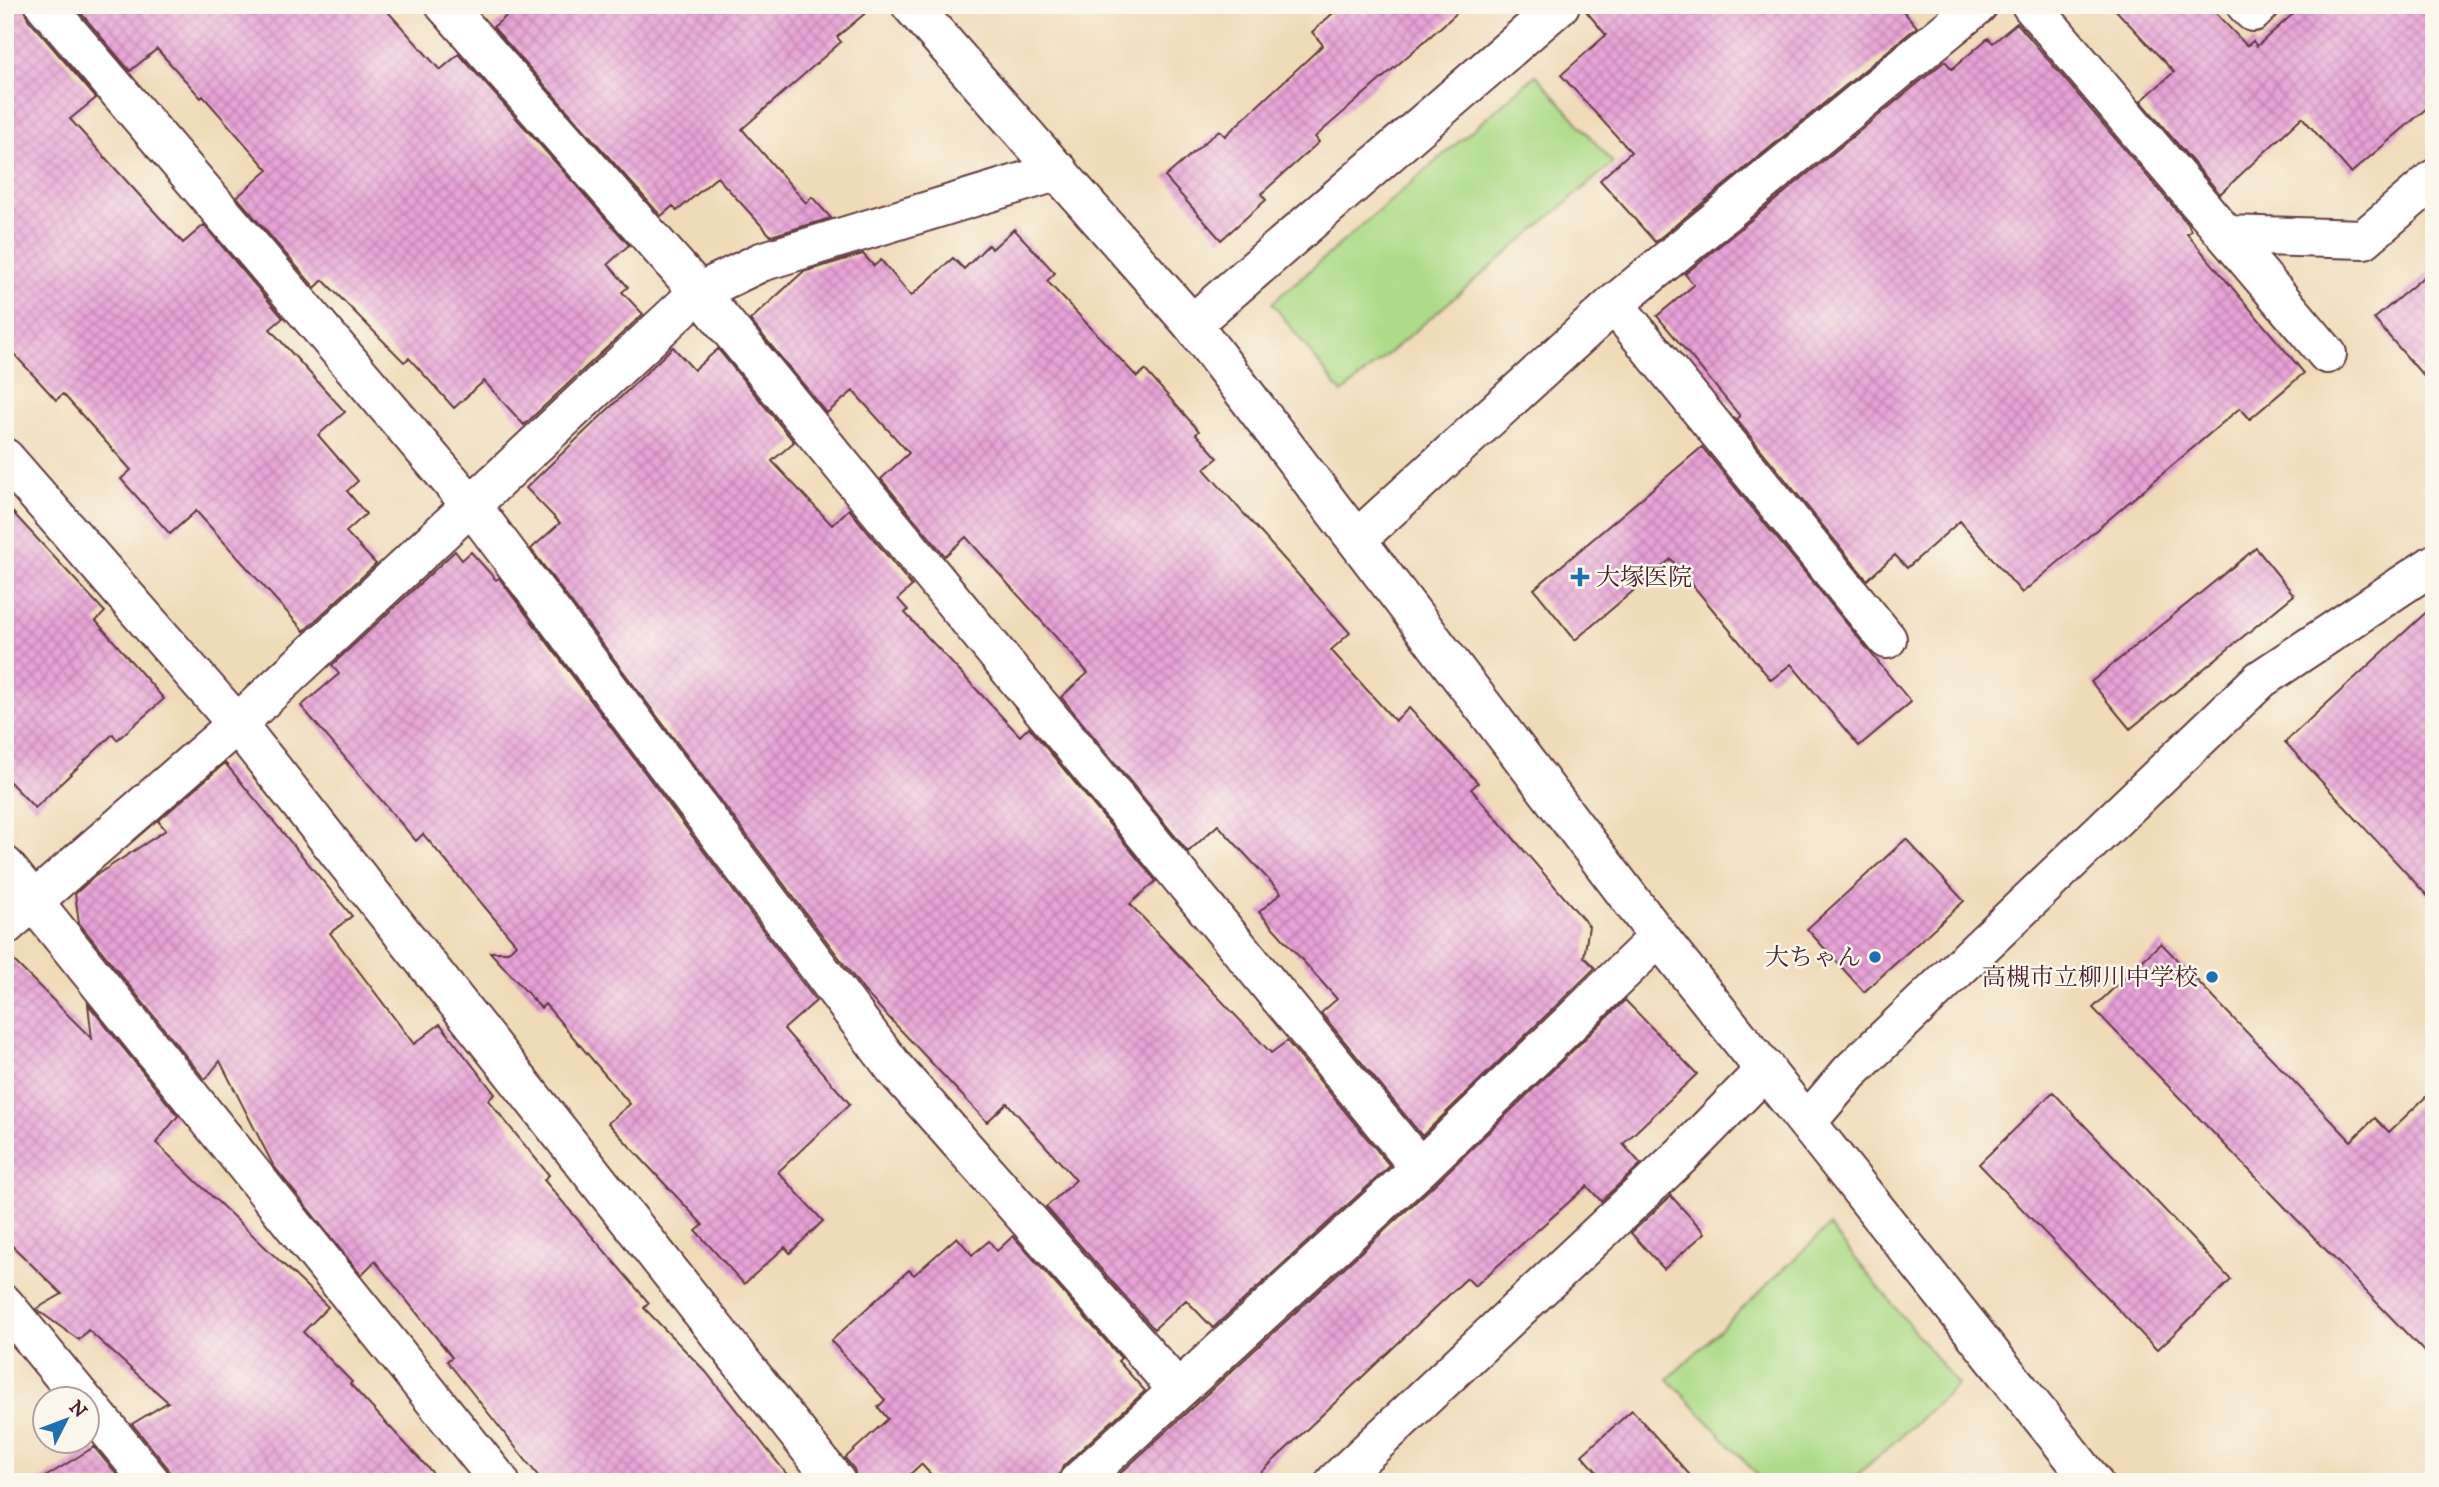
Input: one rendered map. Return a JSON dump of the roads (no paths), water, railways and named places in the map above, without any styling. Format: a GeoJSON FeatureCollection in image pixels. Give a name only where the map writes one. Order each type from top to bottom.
{"type":"FeatureCollection","features":[{"type":"Feature","properties":{"kind":"street"},"geometry":{"type":"LineString","coordinates":[[46,5],[471,505],[895,1069],[1178,1390]]}},
{"type":"Feature","properties":{"kind":"street"},"geometry":{"type":"LineString","coordinates":[[445,5],[699,292],[1420,1168]]}},
{"type":"Feature","properties":{"kind":"street"},"geometry":{"type":"LineString","coordinates":[[911,5],[1192,324],[1659,937],[2093,1482]]}},
{"type":"Feature","properties":{"kind":"street"},"geometry":{"type":"LineString","coordinates":[[1192,324],[1560,5]]}},
{"type":"Feature","properties":{"kind":"street"},"geometry":{"type":"LineString","coordinates":[[1357,539],[1614,304],[1978,5]]}},
{"type":"Feature","properties":{"kind":"street"},"geometry":{"type":"LineString","coordinates":[[2031,5],[2327,354]]}},
{"type":"Feature","properties":{"kind":"street"},"geometry":{"type":"LineString","coordinates":[[2246,5],[2253,12],[2260,5]]}},
{"type":"Feature","properties":{"kind":"street"},"geometry":{"type":"LineString","coordinates":[[5,926],[237,724],[699,292],[761,262],[1059,171]]}},
{"type":"Feature","properties":{"kind":"street"},"geometry":{"type":"LineString","coordinates":[[2225,235],[2364,239],[2434,179]]}},
{"type":"Feature","properties":{"kind":"street"},"geometry":{"type":"LineString","coordinates":[[1614,304],[1887,639]]}},
{"type":"Feature","properties":{"kind":"street"},"geometry":{"type":"LineString","coordinates":[[5,458],[237,724],[836,1482]]}},
{"type":"Feature","properties":{"kind":"street"},"geometry":{"type":"LineString","coordinates":[[1808,1121],[1850,1072],[2261,679],[2434,564]]}},
{"type":"Feature","properties":{"kind":"street"},"geometry":{"type":"LineString","coordinates":[[5,866],[36,901],[500,1482]]}},
{"type":"Feature","properties":{"kind":"street"},"geometry":{"type":"LineString","coordinates":[[1078,1482],[1420,1168],[1659,937]]}},
{"type":"Feature","properties":{"kind":"street"},"geometry":{"type":"LineString","coordinates":[[1335,1482],[1683,1154],[1766,1069]]}},
{"type":"Feature","properties":{"kind":"street"},"geometry":{"type":"LineString","coordinates":[[5,1305],[72,1386]]}},
{"type":"Feature","properties":{"kind":"street"},"geometry":{"type":"LineString","coordinates":[[102,1422],[151,1482]]}},
{"type":"Feature","properties":{"kind":"place","name":"大塚医院"},"geometry":{"type":"Point","coordinates":[1580,577]}},
{"type":"Feature","properties":{"kind":"place","name":"大ちゃん"},"geometry":{"type":"Point","coordinates":[1875,957]}},
{"type":"Feature","properties":{"kind":"place","name":"高槻市立柳川中学校"},"geometry":{"type":"Point","coordinates":[2212,977]}}]}
